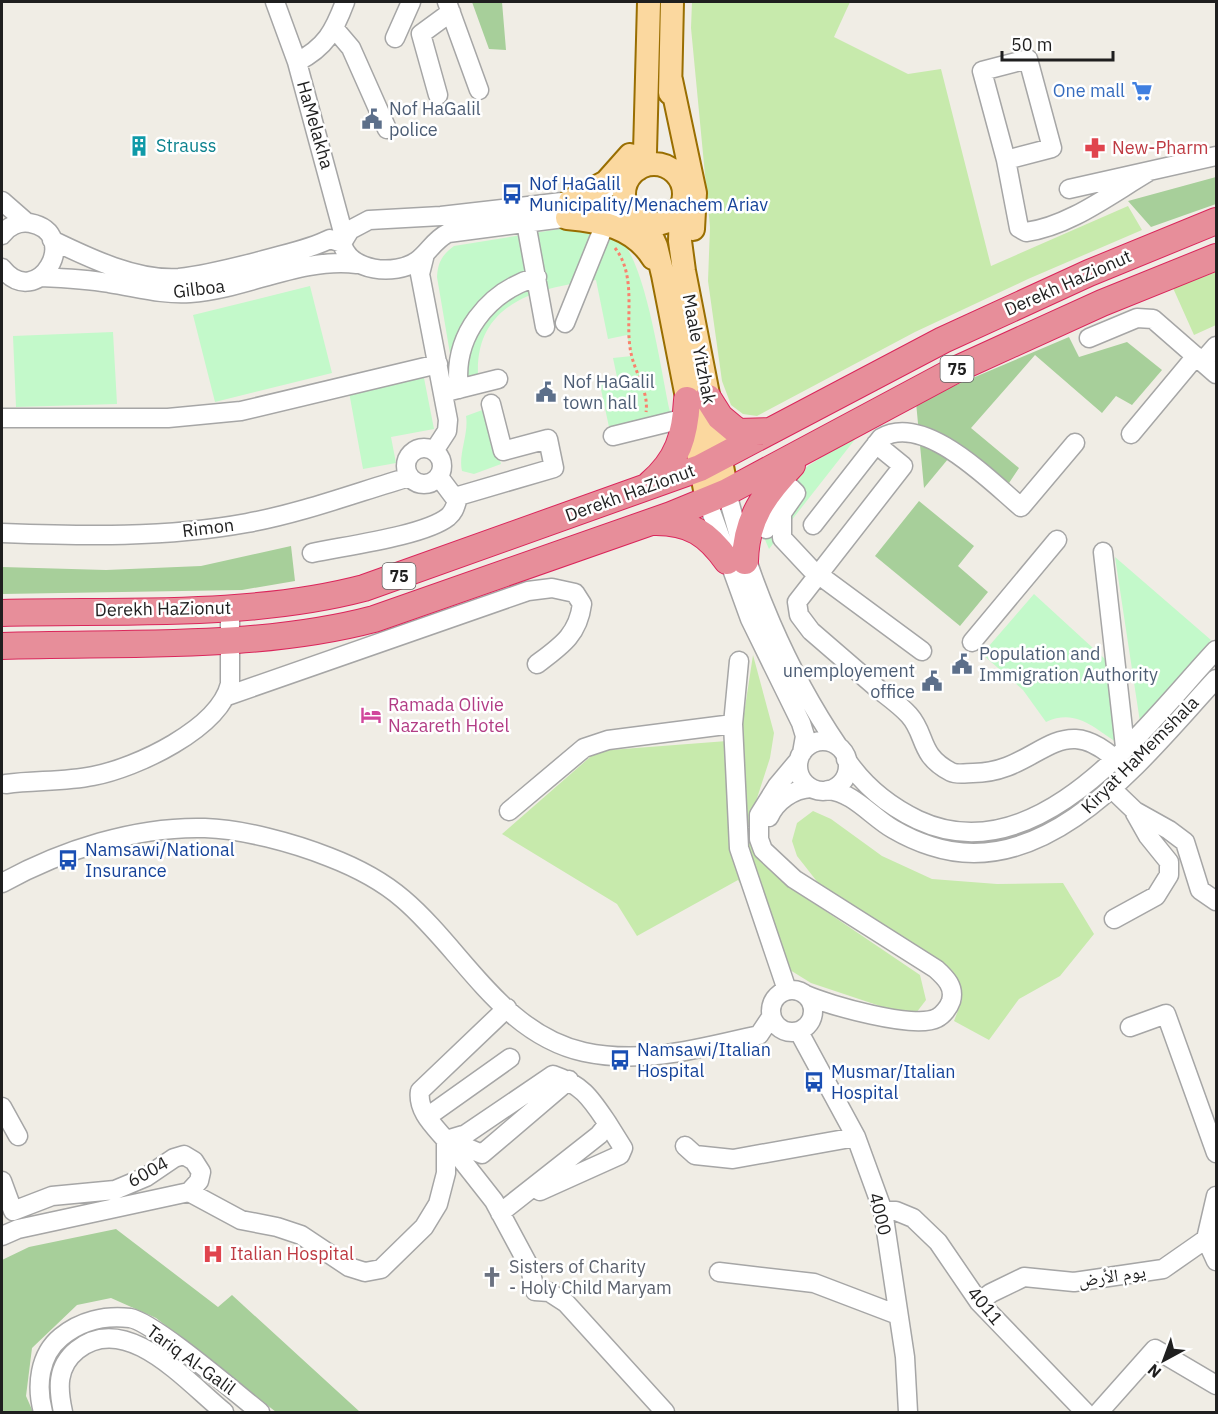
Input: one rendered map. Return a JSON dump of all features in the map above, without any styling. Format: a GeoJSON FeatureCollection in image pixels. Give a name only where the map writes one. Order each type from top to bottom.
{"type":"FeatureCollection","features":[{"type":"Feature","properties":{"kind":"highway","name":"Derekh HaZionut"},"geometry":{"type":"LineString","coordinates":[[2,613],[230,608],[295,603],[364,588],[710,463],[943,340],[1089,273],[1216,222]]}},
{"type":"Feature","properties":{"kind":"highway","name":"Derekh HaZionut"},"geometry":{"type":"LineString","coordinates":[[2,646],[231,640],[300,634],[374,619],[717,496],[804,452],[957,369],[1102,303],[1216,257]]}},
{"type":"Feature","properties":{"kind":"highway"},"geometry":{"type":"LineString","coordinates":[[643,489],[660,475],[676,454],[694,406],[720,417],[738,432],[749,434],[772,431]]}},
{"type":"Feature","properties":{"kind":"highway"},"geometry":{"type":"LineString","coordinates":[[647,522],[671,522],[695,528],[736,561],[750,525],[769,489],[804,452]]}},
{"type":"Feature","properties":{"kind":"main road"},"geometry":{"type":"LineString","coordinates":[[649,2],[645,152],[624,195],[630,212],[640,220],[662,223],[670,219],[681,206],[684,197],[669,146],[672,2]]}},
{"type":"Feature","properties":{"kind":"main road"},"geometry":{"type":"LineString","coordinates":[[670,80],[695,193],[687,288]]}},
{"type":"Feature","properties":{"kind":"main road"},"geometry":{"type":"LineString","coordinates":[[646,111],[635,147],[626,162],[606,182],[569,210],[602,231],[633,235],[652,255],[663,275]]}},
{"type":"Feature","properties":{"kind":"main road"},"geometry":{"type":"LineString","coordinates":[[633,174],[656,164],[665,166],[679,178]]}},
{"type":"Feature","properties":{"kind":"main road","name":"Maale Yitzhak"},"geometry":{"type":"LineString","coordinates":[[681,206],[680,240],[687,288],[694,406]]}},
{"type":"Feature","properties":{"kind":"main road","name":"Maale Yitzhak"},"geometry":{"type":"LineString","coordinates":[[640,220],[656,246],[717,496]]}},
{"type":"Feature","properties":{"kind":"street","name":"HaMelakha"},"geometry":{"type":"LineString","coordinates":[[275,2],[297,62],[332,187],[343,239]]}},
{"type":"Feature","properties":{"kind":"street","name":"HaMelakha"},"geometry":{"type":"LineString","coordinates":[[297,62],[316,52],[334,28],[345,2]]}},
{"type":"Feature","properties":{"kind":"street"},"geometry":{"type":"LineString","coordinates":[[395,38],[411,2]]}},
{"type":"Feature","properties":{"kind":"street"},"geometry":{"type":"LineString","coordinates":[[438,95],[421,34],[449,7],[479,90]]}},
{"type":"Feature","properties":{"kind":"street"},"geometry":{"type":"LineString","coordinates":[[334,28],[351,48],[387,129]]}},
{"type":"Feature","properties":{"kind":"street"},"geometry":{"type":"LineString","coordinates":[[1006,160],[1052,148],[1028,59],[982,71],[1006,160],[1019,228],[1026,232],[1075,215],[1150,171]]}},
{"type":"Feature","properties":{"kind":"street"},"geometry":{"type":"LineString","coordinates":[[1069,189],[1216,156]]}},
{"type":"Feature","properties":{"kind":"street"},"geometry":{"type":"LineString","coordinates":[[633,174],[569,210],[526,223],[448,233],[407,266],[389,268],[357,264],[345,252],[343,239],[361,222],[404,216],[569,210],[640,220]]}},
{"type":"Feature","properties":{"kind":"street","name":"HaMelakha"},"geometry":{"type":"LineString","coordinates":[[332,187],[355,210],[375,219]]}},
{"type":"Feature","properties":{"kind":"street"},"geometry":{"type":"LineString","coordinates":[[2,201],[26,222]]}},
{"type":"Feature","properties":{"kind":"street"},"geometry":{"type":"LineString","coordinates":[[404,216],[414,220],[426,230],[427,250],[420,274],[423,294],[438,364],[452,390]]}},
{"type":"Feature","properties":{"kind":"street"},"geometry":{"type":"LineString","coordinates":[[2,235],[10,226],[26,222]]}},
{"type":"Feature","properties":{"kind":"street","name":"Gilboa"},"geometry":{"type":"LineString","coordinates":[[26,222],[42,228],[52,240],[95,261],[132,272],[177,278],[227,269],[315,246],[330,239],[343,239]]}},
{"type":"Feature","properties":{"kind":"street"},"geometry":{"type":"LineString","coordinates":[[526,223],[545,327]]}},
{"type":"Feature","properties":{"kind":"street"},"geometry":{"type":"LineString","coordinates":[[564,323],[602,231]]}},
{"type":"Feature","properties":{"kind":"street"},"geometry":{"type":"LineString","coordinates":[[40,277],[52,265],[54,249],[52,240]]}},
{"type":"Feature","properties":{"kind":"street","name":"Gilboa"},"geometry":{"type":"LineString","coordinates":[[2,270],[9,276],[24,281],[40,277],[107,283],[165,294],[216,290],[328,263],[357,264]]}},
{"type":"Feature","properties":{"kind":"street"},"geometry":{"type":"LineString","coordinates":[[389,268],[410,278],[423,294]]}},
{"type":"Feature","properties":{"kind":"street"},"geometry":{"type":"LineString","coordinates":[[434,451],[447,431],[452,390],[458,377],[464,342],[482,311],[508,288],[537,277]]}},
{"type":"Feature","properties":{"kind":"street"},"geometry":{"type":"LineString","coordinates":[[1089,338],[1137,318],[1153,319],[1216,374]]}},
{"type":"Feature","properties":{"kind":"street"},"geometry":{"type":"LineString","coordinates":[[1131,434],[1199,359],[1216,346]]}},
{"type":"Feature","properties":{"kind":"street"},"geometry":{"type":"LineString","coordinates":[[2,418],[168,418],[241,411],[438,364]]}},
{"type":"Feature","properties":{"kind":"street"},"geometry":{"type":"LineString","coordinates":[[452,390],[498,379]]}},
{"type":"Feature","properties":{"kind":"street"},"geometry":{"type":"LineString","coordinates":[[455,497],[554,468],[548,439],[503,451],[491,404]]}},
{"type":"Feature","properties":{"kind":"street"},"geometry":{"type":"LineString","coordinates":[[613,436],[645,429],[694,406]]}},
{"type":"Feature","properties":{"kind":"street"},"geometry":{"type":"LineString","coordinates":[[813,525],[876,444],[889,434],[910,432],[944,445],[1021,507],[1074,443]]}},
{"type":"Feature","properties":{"kind":"street"},"geometry":{"type":"LineString","coordinates":[[876,444],[903,465],[797,602],[799,615],[811,631],[910,716],[927,754],[953,773],[984,773],[1008,769],[1027,755],[1064,739],[1079,737],[1120,752]]}},
{"type":"Feature","properties":{"kind":"street"},"geometry":{"type":"LineString","coordinates":[[312,553],[434,525],[448,517],[454,510],[455,497],[439,477],[442,461],[434,451],[424,448],[410,454],[405,465],[413,481],[426,484],[439,477]]}},
{"type":"Feature","properties":{"kind":"street","name":"Rimon"},"geometry":{"type":"LineString","coordinates":[[2,533],[104,536],[202,530],[248,523],[311,507],[409,477]]}},
{"type":"Feature","properties":{"kind":"street"},"geometry":{"type":"LineString","coordinates":[[769,489],[766,529],[771,523],[775,502],[791,488],[796,493],[782,513],[782,538],[817,574],[921,651]]}},
{"type":"Feature","properties":{"kind":"street","name":"Kiryat HaMemshala"},"geometry":{"type":"LineString","coordinates":[[717,496],[750,619],[805,736],[800,757]]}},
{"type":"Feature","properties":{"kind":"street"},"geometry":{"type":"LineString","coordinates":[[972,642],[1057,540]]}},
{"type":"Feature","properties":{"kind":"street"},"geometry":{"type":"LineString","coordinates":[[1103,552],[1120,752],[1128,772]]}},
{"type":"Feature","properties":{"kind":"street","name":"Kiryat HaMemshala"},"geometry":{"type":"LineString","coordinates":[[736,561],[775,629],[814,707],[842,753],[867,786],[903,813],[938,828],[977,832],[1013,826],[1050,810],[1080,790],[1120,752],[1216,650]]}},
{"type":"Feature","properties":{"kind":"street"},"geometry":{"type":"LineString","coordinates":[[3,787],[68,780],[125,767],[166,747],[207,720],[227,696],[528,591],[552,588],[575,592],[582,604],[580,622],[562,645],[537,664]]}},
{"type":"Feature","properties":{"kind":"street"},"geometry":{"type":"LineString","coordinates":[[227,696],[231,640],[230,608]]}},
{"type":"Feature","properties":{"kind":"street"},"geometry":{"type":"LineString","coordinates":[[739,661],[733,724],[739,848],[787,990]]}},
{"type":"Feature","properties":{"kind":"street","name":"Kiryat HaMemshala"},"geometry":{"type":"LineString","coordinates":[[820,789],[846,795],[893,830],[913,839],[953,851],[1002,848],[1042,836],[1076,818],[1128,772],[1216,679]]}},
{"type":"Feature","properties":{"kind":"street"},"geometry":{"type":"LineString","coordinates":[[777,786],[794,745],[795,721],[790,702]]}},
{"type":"Feature","properties":{"kind":"street"},"geometry":{"type":"LineString","coordinates":[[509,810],[584,748],[608,740],[733,724]]}},
{"type":"Feature","properties":{"kind":"street"},"geometry":{"type":"LineString","coordinates":[[2,883],[92,844],[148,832],[206,828],[294,843],[362,870],[404,899],[507,1008],[540,1035],[583,1052],[634,1058],[672,1054],[759,1035],[771,1017],[772,1004],[776,997],[787,990],[794,990],[844,1008],[912,1022],[936,1018],[950,1004],[951,987],[936,969],[794,879],[772,861],[759,839],[759,815],[777,786],[800,757],[816,742],[830,742],[842,753],[845,777],[835,788],[803,788],[783,799],[773,809],[768,819],[767,831],[774,855],[794,879]]}},
{"type":"Feature","properties":{"kind":"street"},"geometry":{"type":"LineString","coordinates":[[800,757],[799,773],[820,789]]}},
{"type":"Feature","properties":{"kind":"street"},"geometry":{"type":"LineString","coordinates":[[1111,788],[1135,811],[1185,842],[1200,890],[1216,901]]}},
{"type":"Feature","properties":{"kind":"street"},"geometry":{"type":"LineString","coordinates":[[1114,919],[1156,896],[1169,875],[1169,862],[1148,836],[1135,811]]}},
{"type":"Feature","properties":{"kind":"street"},"geometry":{"type":"LineString","coordinates":[[771,1017],[784,1031],[799,1032],[807,1027],[814,1009],[806,995]]}},
{"type":"Feature","properties":{"kind":"street"},"geometry":{"type":"LineString","coordinates":[[507,1008],[420,1091],[418,1101],[427,1117],[446,1140],[507,1208],[530,1268],[535,1291],[549,1292],[566,1303],[665,1413]]}},
{"type":"Feature","properties":{"kind":"street"},"geometry":{"type":"LineString","coordinates":[[813,1016],[831,1009],[844,1008]]}},
{"type":"Feature","properties":{"kind":"street"},"geometry":{"type":"LineString","coordinates":[[1130,1027],[1166,1014],[1216,1153]]}},
{"type":"Feature","properties":{"kind":"street","name":"4000"},"geometry":{"type":"LineString","coordinates":[[799,1032],[856,1137],[883,1211],[898,1315],[908,1413]]}},
{"type":"Feature","properties":{"kind":"street"},"geometry":{"type":"LineString","coordinates":[[427,1117],[510,1058]]}},
{"type":"Feature","properties":{"kind":"street"},"geometry":{"type":"LineString","coordinates":[[446,1140],[466,1134],[553,1075],[569,1080],[591,1098],[623,1148],[620,1155],[507,1208]]}},
{"type":"Feature","properties":{"kind":"street"},"geometry":{"type":"LineString","coordinates":[[446,1140],[482,1154],[569,1080]]}},
{"type":"Feature","properties":{"kind":"street"},"geometry":{"type":"LineString","coordinates":[[2,1107],[18,1136]]}},
{"type":"Feature","properties":{"kind":"street"},"geometry":{"type":"LineString","coordinates":[[507,1208],[599,1135],[608,1124]]}},
{"type":"Feature","properties":{"kind":"street"},"geometry":{"type":"LineString","coordinates":[[685,1146],[695,1155],[733,1159],[856,1137]]}},
{"type":"Feature","properties":{"kind":"street"},"geometry":{"type":"LineString","coordinates":[[189,1192],[241,1220],[277,1227],[301,1235],[349,1267],[365,1272],[381,1269],[424,1227],[438,1204],[446,1173],[446,1140]]}},
{"type":"Feature","properties":{"kind":"street","name":"6004"},"geometry":{"type":"LineString","coordinates":[[10,1232],[189,1192],[199,1181],[201,1172],[194,1161],[184,1155],[174,1158],[146,1177],[115,1190],[52,1196],[13,1211]]}},
{"type":"Feature","properties":{"kind":"street"},"geometry":{"type":"LineString","coordinates":[[2,1181],[13,1211],[10,1232]]}},
{"type":"Feature","properties":{"kind":"street"},"geometry":{"type":"LineString","coordinates":[[1216,1196],[1206,1239],[1216,1261]]}},
{"type":"Feature","properties":{"kind":"street","name":"4011"},"geometry":{"type":"LineString","coordinates":[[883,1211],[896,1210],[913,1218],[922,1226],[938,1242],[979,1302],[1085,1413]]}},
{"type":"Feature","properties":{"kind":"street","name":"يوم الأرض"},"geometry":{"type":"LineString","coordinates":[[979,1302],[991,1293],[1024,1277],[1074,1282],[1163,1269],[1206,1239]]}},
{"type":"Feature","properties":{"kind":"street"},"geometry":{"type":"LineString","coordinates":[[719,1272],[814,1283],[898,1315]]}},
{"type":"Feature","properties":{"kind":"street","name":"Tariq Al-Galil"},"geometry":{"type":"LineString","coordinates":[[43,1413],[38,1388],[44,1362],[55,1342],[74,1326],[112,1318],[132,1318],[161,1335],[260,1413]]}},
{"type":"Feature","properties":{"kind":"street","name":"Tariq Al-Galil"},"geometry":{"type":"LineString","coordinates":[[63,1413],[58,1391],[61,1371],[69,1356],[86,1343],[107,1336],[125,1339],[148,1350],[224,1413]]}},
{"type":"Feature","properties":{"kind":"street"},"geometry":{"type":"LineString","coordinates":[[1099,1413],[1155,1349],[1216,1385]]}},
{"type":"Feature","properties":{"kind":"path"},"geometry":{"type":"LineString","coordinates":[[602,231],[622,257],[630,313],[627,334],[648,402],[645,429]]}},
{"type":"Feature","properties":{"kind":"green space"},"geometry":{"type":"Polygon","coordinates":[[[472,2],[502,2],[506,50],[489,49],[472,2]]]}},
{"type":"Feature","properties":{"kind":"green space"},"geometry":{"type":"Polygon","coordinates":[[[692,2],[850,2],[834,37],[908,74],[941,69],[991,266],[1128,206],[1142,230],[1028,279],[915,332],[757,416],[743,414],[731,405],[722,381],[708,281],[710,227],[691,28],[692,2]]]}},
{"type":"Feature","properties":{"kind":"green space"},"geometry":{"type":"Polygon","coordinates":[[[1216,177],[1216,204],[1151,227],[1128,201],[1216,177]]]}},
{"type":"Feature","properties":{"kind":"green space"},"geometry":{"type":"Polygon","coordinates":[[[572,227],[613,233],[627,248],[644,291],[670,412],[609,427],[599,380],[617,377],[613,358],[632,356],[627,335],[608,339],[596,280],[553,288],[532,294],[514,303],[499,315],[487,330],[480,350],[478,375],[455,383],[437,277],[438,267],[446,253],[454,246],[572,227]]]}},
{"type":"Feature","properties":{"kind":"green space"},"geometry":{"type":"Polygon","coordinates":[[[1216,272],[1216,325],[1194,335],[1173,288],[1216,272]]]}},
{"type":"Feature","properties":{"kind":"green space"},"geometry":{"type":"Polygon","coordinates":[[[310,286],[332,373],[215,402],[193,315],[310,286]]]}},
{"type":"Feature","properties":{"kind":"green space"},"geometry":{"type":"Polygon","coordinates":[[[113,332],[117,404],[16,407],[13,336],[113,332]]]}},
{"type":"Feature","properties":{"kind":"green space"},"geometry":{"type":"Polygon","coordinates":[[[1069,337],[1079,357],[1127,342],[1162,370],[1132,405],[1116,396],[1102,413],[1035,355],[971,428],[1019,468],[1003,492],[953,453],[924,488],[916,402],[1069,337]]]}},
{"type":"Feature","properties":{"kind":"green space"},"geometry":{"type":"Polygon","coordinates":[[[424,378],[434,429],[391,437],[396,463],[363,469],[349,392],[424,378]]]}},
{"type":"Feature","properties":{"kind":"green space"},"geometry":{"type":"Polygon","coordinates":[[[485,409],[501,464],[474,474],[462,471],[461,458],[467,423],[466,416],[485,409]]]}},
{"type":"Feature","properties":{"kind":"green space"},"geometry":{"type":"Polygon","coordinates":[[[860,433],[769,549],[763,535],[775,494],[808,466],[860,433]]]}},
{"type":"Feature","properties":{"kind":"green space"},"geometry":{"type":"Polygon","coordinates":[[[919,501],[974,546],[958,566],[988,592],[960,626],[875,556],[919,501]]]}},
{"type":"Feature","properties":{"kind":"green space"},"geometry":{"type":"Polygon","coordinates":[[[291,546],[295,581],[242,590],[2,594],[2,567],[106,570],[201,566],[291,546]]]}},
{"type":"Feature","properties":{"kind":"green space"},"geometry":{"type":"Polygon","coordinates":[[[1115,557],[1211,640],[1140,722],[1115,557]]]}},
{"type":"Feature","properties":{"kind":"green space"},"geometry":{"type":"Polygon","coordinates":[[[1034,594],[1106,660],[1119,744],[1093,726],[1076,719],[1057,718],[1046,722],[1023,690],[982,654],[1034,594]]]}},
{"type":"Feature","properties":{"kind":"green space"},"geometry":{"type":"Polygon","coordinates":[[[753,655],[774,733],[770,758],[748,826],[757,855],[787,885],[920,975],[926,1000],[913,1017],[811,983],[790,970],[738,880],[637,936],[617,904],[502,834],[597,751],[740,740],[753,655]]]}},
{"type":"Feature","properties":{"kind":"green space"},"geometry":{"type":"Polygon","coordinates":[[[813,811],[831,819],[882,856],[932,879],[997,884],[1063,883],[1094,934],[1060,976],[1019,999],[989,1040],[954,1021],[962,1000],[952,970],[819,884],[797,856],[792,841],[797,823],[813,811]]]}},
{"type":"Feature","properties":{"kind":"green space"},"geometry":{"type":"Polygon","coordinates":[[[116,1229],[218,1307],[232,1295],[360,1412],[276,1412],[156,1318],[111,1298],[77,1305],[32,1348],[26,1396],[33,1412],[2,1412],[2,1260],[29,1247],[116,1229]]]}},
{"type":"Feature","properties":{"kind":"place","name":"One mall"},"geometry":{"type":"Point","coordinates":[1142,91]}},
{"type":"Feature","properties":{"kind":"place","name":"Nof HaGalil police"},"geometry":{"type":"Point","coordinates":[372,119]}},
{"type":"Feature","properties":{"kind":"place","name":"Strauss"},"geometry":{"type":"Point","coordinates":[139,146]}},
{"type":"Feature","properties":{"kind":"place","name":"New-Pharm"},"geometry":{"type":"Point","coordinates":[1095,148]}},
{"type":"Feature","properties":{"kind":"place","name":"Nof HaGalil Municipality/Menachem Ariav"},"geometry":{"type":"Point","coordinates":[512,194]}},
{"type":"Feature","properties":{"kind":"place","name":"Nof HaGalil town hall"},"geometry":{"type":"Point","coordinates":[546,392]}},
{"type":"Feature","properties":{"kind":"place","name":"Population and Immigration Authority"},"geometry":{"type":"Point","coordinates":[962,664]}},
{"type":"Feature","properties":{"kind":"place","name":"unemployement office"},"geometry":{"type":"Point","coordinates":[932,681]}},
{"type":"Feature","properties":{"kind":"place","name":"Ramada Olivie Nazareth Hotel"},"geometry":{"type":"Point","coordinates":[371,715]}},
{"type":"Feature","properties":{"kind":"place","name":"Namsawi/National Insurance"},"geometry":{"type":"Point","coordinates":[68,860]}},
{"type":"Feature","properties":{"kind":"place","name":"Namsawi/Italian Hospital"},"geometry":{"type":"Point","coordinates":[620,1060]}},
{"type":"Feature","properties":{"kind":"place","name":"Musmar/Italian Hospital"},"geometry":{"type":"Point","coordinates":[814,1082]}},
{"type":"Feature","properties":{"kind":"place","name":"Italian Hospital"},"geometry":{"type":"Point","coordinates":[213,1254]}},
{"type":"Feature","properties":{"kind":"place","name":"Sisters of Charity - Holy Child Maryam"},"geometry":{"type":"Point","coordinates":[492,1277]}}]}
